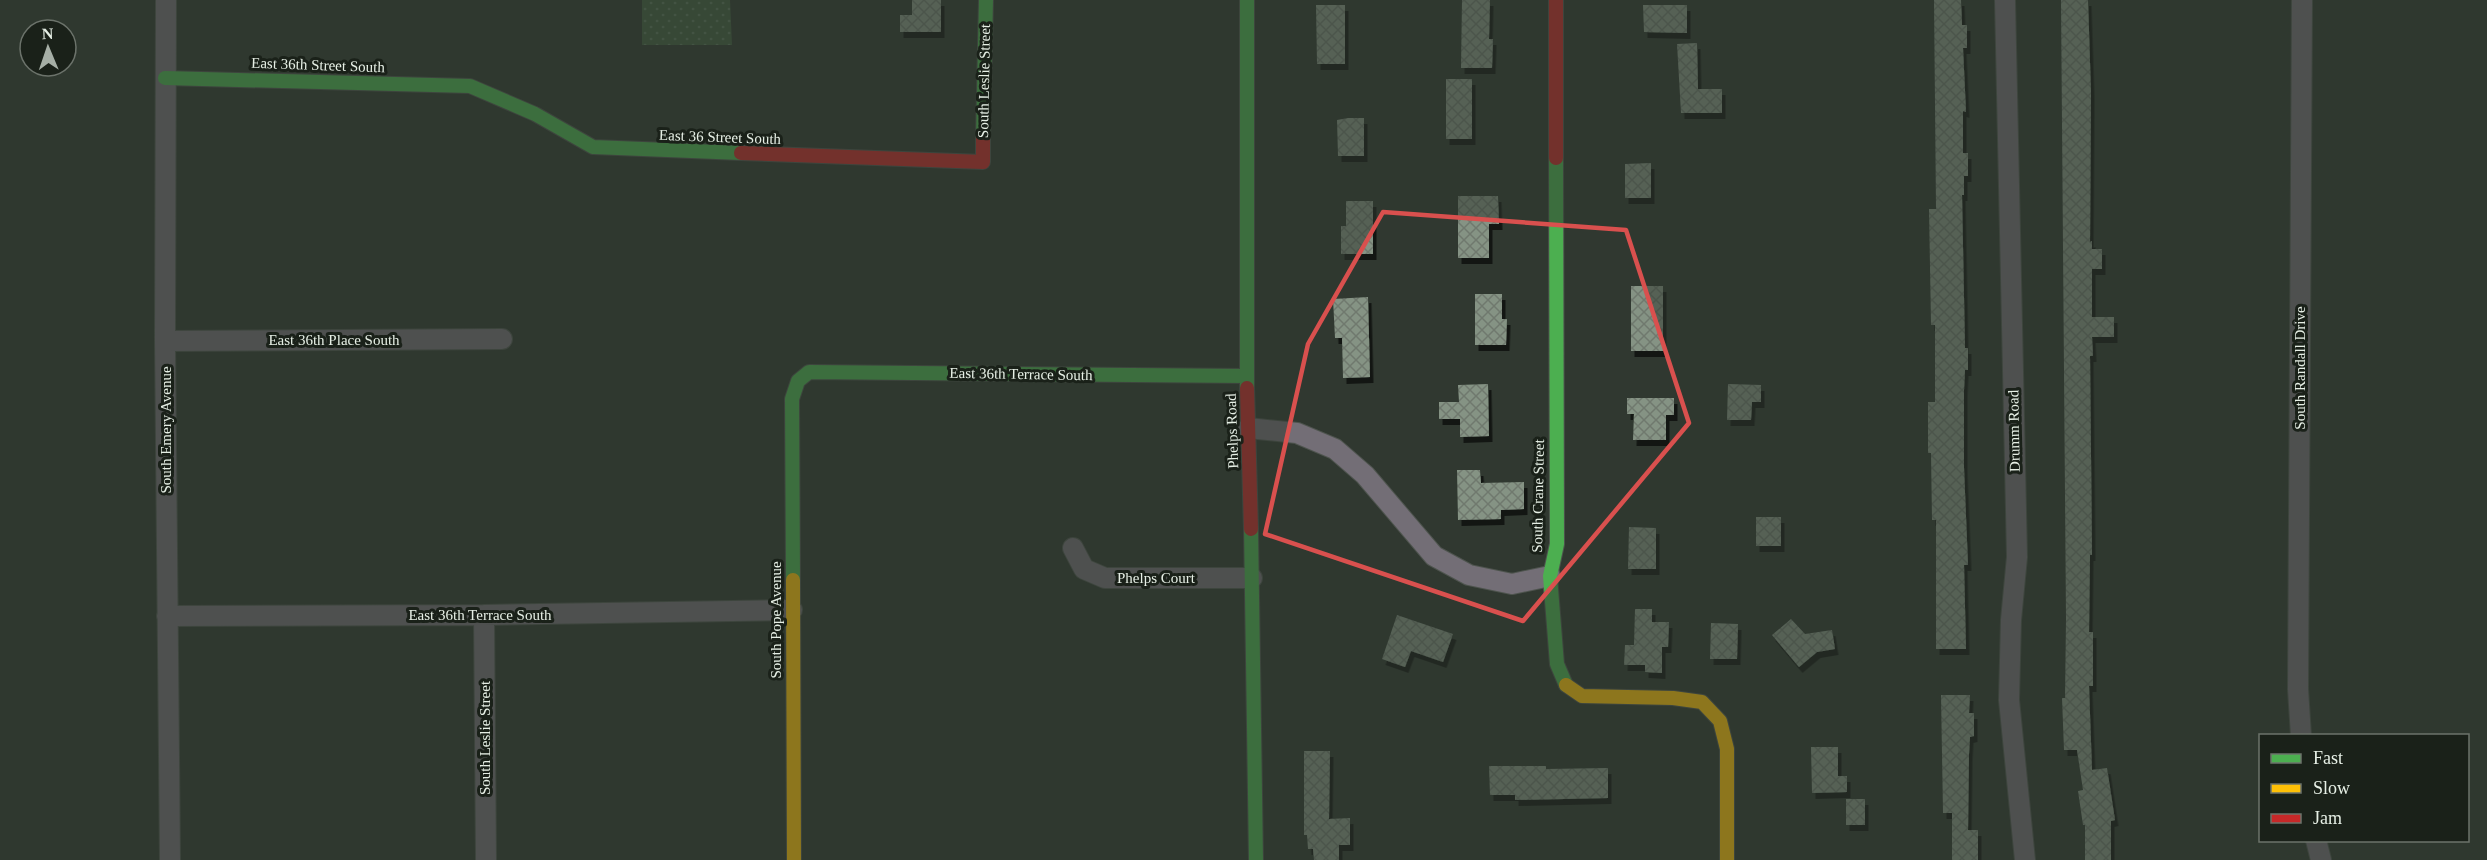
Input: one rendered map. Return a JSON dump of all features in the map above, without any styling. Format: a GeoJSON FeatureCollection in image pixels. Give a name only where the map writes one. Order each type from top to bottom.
{"type":"FeatureCollection","features":[{"type":"Feature","properties":{"kind":"street","name":"South Emery Avenue"},"geometry":{"type":"LineString","coordinates":[[166,0],[165,342],[170,860]]}},
{"type":"Feature","properties":{"kind":"street","name":"South Leslie Street"},"geometry":{"type":"LineString","coordinates":[[982,162],[986,0]]}},
{"type":"Feature","properties":{"kind":"street","name":"Phelps Road"},"geometry":{"type":"LineString","coordinates":[[1246,0],[1247,376],[1256,860]]}},
{"type":"Feature","properties":{"kind":"street","name":"South Crane Street"},"geometry":{"type":"LineString","coordinates":[[1556,0],[1557,544],[1550,576],[1557,664],[1566,685],[1582,696],[1673,698],[1702,702],[1720,721],[1727,749],[1727,860]]}},
{"type":"Feature","properties":{"kind":"street","name":"Drumm Road"},"geometry":{"type":"LineString","coordinates":[[2005,0],[2017,557],[2011,620],[2009,700],[2025,860]]}},
{"type":"Feature","properties":{"kind":"street","name":"South Randall Drive"},"geometry":{"type":"LineString","coordinates":[[2301,734],[2298,689],[2302,0]]}},
{"type":"Feature","properties":{"kind":"street","name":"East 36th Street South"},"geometry":{"type":"LineString","coordinates":[[165,78],[470,86]]}},
{"type":"Feature","properties":{"kind":"street","name":"East 36 Street South"},"geometry":{"type":"LineString","coordinates":[[470,86],[535,114],[593,147],[982,162]]}},
{"type":"Feature","properties":{"kind":"street","name":"East 36th Place South"},"geometry":{"type":"LineString","coordinates":[[165,342],[502,339]]}},
{"type":"Feature","properties":{"kind":"street","name":"East 36th Terrace South"},"geometry":{"type":"LineString","coordinates":[[798,381],[809,372],[1247,376]]}},
{"type":"Feature","properties":{"kind":"street","name":"South Pope Avenue"},"geometry":{"type":"LineString","coordinates":[[794,860],[792,399],[798,381]]}},
{"type":"Feature","properties":{"kind":"street"},"geometry":{"type":"LineString","coordinates":[[1248,428],[1297,433],[1335,449],[1365,475],[1434,556],[1469,575],[1512,584],[1550,576]]}},
{"type":"Feature","properties":{"kind":"street","name":"Phelps Court"},"geometry":{"type":"LineString","coordinates":[[1073,548],[1084,570],[1105,578],[1252,578]]}},
{"type":"Feature","properties":{"kind":"street","name":"East 36th Terrace South"},"geometry":{"type":"LineString","coordinates":[[168,616],[484,615],[792,610]]}},
{"type":"Feature","properties":{"kind":"street","name":"South Leslie Street"},"geometry":{"type":"LineString","coordinates":[[484,615],[486,860]]}},
{"type":"Feature","properties":{"kind":"street"},"geometry":{"type":"LineString","coordinates":[[2316,842],[2321,860]]}},
{"type":"Feature","properties":{"kind":"highlighted area"},"geometry":{"type":"Polygon","coordinates":[[[1383,212],[1626,230],[1689,423],[1523,621],[1265,534],[1308,344],[1383,212]]]}},
{"type":"Feature","properties":{"kind":"green space"},"geometry":{"type":"Polygon","coordinates":[[[642,0],[730,0],[732,45],[642,45],[642,0]]]}},
{"type":"Feature","properties":{"kind":"building"},"geometry":{"type":"Polygon","coordinates":[[[912,0],[941,0],[941,32],[900,32],[900,15],[912,15],[912,0]]]}},
{"type":"Feature","properties":{"kind":"building"},"geometry":{"type":"Polygon","coordinates":[[[1462,0],[1490,0],[1489,39],[1493,39],[1492,68],[1461,68],[1462,0]]]}},
{"type":"Feature","properties":{"kind":"building"},"geometry":{"type":"Polygon","coordinates":[[[1934,0],[1961,0],[1962,25],[1967,25],[1967,48],[1963,48],[1966,112],[1963,111],[1963,153],[1968,153],[1968,176],[1964,176],[1964,195],[1962,195],[1965,348],[1968,348],[1968,370],[1965,370],[1964,390],[1968,565],[1964,565],[1966,649],[1936,649],[1936,520],[1932,520],[1931,453],[1928,453],[1928,402],[1935,402],[1935,325],[1931,325],[1929,209],[1936,209],[1934,0]]]}},
{"type":"Feature","properties":{"kind":"building"},"geometry":{"type":"Polygon","coordinates":[[[2061,0],[2088,0],[2091,93],[2090,242],[2092,241],[2092,249],[2102,249],[2102,269],[2092,269],[2092,317],[2114,317],[2114,337],[2092,337],[2093,356],[2090,356],[2092,555],[2090,555],[2089,632],[2093,632],[2093,686],[2089,686],[2092,770],[2107,768],[2115,820],[2111,821],[2111,860],[2085,860],[2085,825],[2083,825],[2078,791],[2083,790],[2077,750],[2064,750],[2062,698],[2065,698],[2066,619],[2061,0]]]}},
{"type":"Feature","properties":{"kind":"building"},"geometry":{"type":"Polygon","coordinates":[[[1316,5],[1345,5],[1345,64],[1317,64],[1316,5]]]}},
{"type":"Feature","properties":{"kind":"building"},"geometry":{"type":"Polygon","coordinates":[[[1643,5],[1687,5],[1687,33],[1644,32],[1643,5]]]}},
{"type":"Feature","properties":{"kind":"building"},"geometry":{"type":"Polygon","coordinates":[[[1697,43],[1698,89],[1722,89],[1722,113],[1681,113],[1677,44],[1697,43]]]}},
{"type":"Feature","properties":{"kind":"building"},"geometry":{"type":"Polygon","coordinates":[[[1446,79],[1472,79],[1472,139],[1446,139],[1446,79]]]}},
{"type":"Feature","properties":{"kind":"building"},"geometry":{"type":"Polygon","coordinates":[[[1364,118],[1364,156],[1338,156],[1337,120],[1364,118]]]}},
{"type":"Feature","properties":{"kind":"building"},"geometry":{"type":"Polygon","coordinates":[[[1651,163],[1651,198],[1625,198],[1625,164],[1651,163]]]}},
{"type":"Feature","properties":{"kind":"building"},"geometry":{"type":"Polygon","coordinates":[[[1458,196],[1498,196],[1499,224],[1489,224],[1489,258],[1458,258],[1458,196]]]}},
{"type":"Feature","properties":{"kind":"building"},"geometry":{"type":"Polygon","coordinates":[[[1346,201],[1373,201],[1373,254],[1341,254],[1341,226],[1346,226],[1346,201]]]}},
{"type":"Feature","properties":{"kind":"building"},"geometry":{"type":"Polygon","coordinates":[[[1631,286],[1663,286],[1663,351],[1631,351],[1631,286]]]}},
{"type":"Feature","properties":{"kind":"building"},"geometry":{"type":"Polygon","coordinates":[[[1475,294],[1502,294],[1502,319],[1507,319],[1506,345],[1475,345],[1475,294]]]}},
{"type":"Feature","properties":{"kind":"building"},"geometry":{"type":"Polygon","coordinates":[[[1368,297],[1370,377],[1343,378],[1342,338],[1335,338],[1333,299],[1368,297]]]}},
{"type":"Feature","properties":{"kind":"building"},"geometry":{"type":"Polygon","coordinates":[[[1488,384],[1489,436],[1460,437],[1460,419],[1439,419],[1439,402],[1459,402],[1458,385],[1488,384]]]}},
{"type":"Feature","properties":{"kind":"building"},"geometry":{"type":"Polygon","coordinates":[[[1728,384],[1761,385],[1761,402],[1752,402],[1751,420],[1727,420],[1728,384]]]}},
{"type":"Feature","properties":{"kind":"building"},"geometry":{"type":"Polygon","coordinates":[[[1627,398],[1674,398],[1674,415],[1666,415],[1666,440],[1633,440],[1634,414],[1627,414],[1627,398]]]}},
{"type":"Feature","properties":{"kind":"building"},"geometry":{"type":"Polygon","coordinates":[[[1457,470],[1480,470],[1481,483],[1524,482],[1524,509],[1501,510],[1501,519],[1458,520],[1457,470]]]}},
{"type":"Feature","properties":{"kind":"building"},"geometry":{"type":"Polygon","coordinates":[[[1756,517],[1781,517],[1781,546],[1756,546],[1756,517]]]}},
{"type":"Feature","properties":{"kind":"building"},"geometry":{"type":"Polygon","coordinates":[[[1629,527],[1656,528],[1656,569],[1628,569],[1629,527]]]}},
{"type":"Feature","properties":{"kind":"building"},"geometry":{"type":"Polygon","coordinates":[[[1635,609],[1652,609],[1652,622],[1669,622],[1668,647],[1662,647],[1662,673],[1645,672],[1645,665],[1624,665],[1625,645],[1634,645],[1635,609]]]}},
{"type":"Feature","properties":{"kind":"building"},"geometry":{"type":"Polygon","coordinates":[[[1397,615],[1453,634],[1443,662],[1411,651],[1405,667],[1382,659],[1397,615]]]}},
{"type":"Feature","properties":{"kind":"building"},"geometry":{"type":"Polygon","coordinates":[[[1791,619],[1805,634],[1832,630],[1835,649],[1817,652],[1799,667],[1772,635],[1791,619]]]}},
{"type":"Feature","properties":{"kind":"building"},"geometry":{"type":"Polygon","coordinates":[[[1711,623],[1738,624],[1737,659],[1710,659],[1711,623]]]}},
{"type":"Feature","properties":{"kind":"building"},"geometry":{"type":"Polygon","coordinates":[[[1941,695],[1970,695],[1969,713],[1974,713],[1974,736],[1970,737],[1968,830],[1978,830],[1978,860],[1952,860],[1952,813],[1943,813],[1941,695]]]}},
{"type":"Feature","properties":{"kind":"building"},"geometry":{"type":"Polygon","coordinates":[[[1811,747],[1838,747],[1838,776],[1847,776],[1847,792],[1812,793],[1811,747]]]}},
{"type":"Feature","properties":{"kind":"building"},"geometry":{"type":"Polygon","coordinates":[[[1304,751],[1330,751],[1329,819],[1350,818],[1350,845],[1339,845],[1339,860],[1314,860],[1313,849],[1308,849],[1307,835],[1304,835],[1304,751]]]}},
{"type":"Feature","properties":{"kind":"building"},"geometry":{"type":"Polygon","coordinates":[[[1489,766],[1546,766],[1546,769],[1608,768],[1608,798],[1515,800],[1515,795],[1490,795],[1489,766]]]}},
{"type":"Feature","properties":{"kind":"building"},"geometry":{"type":"Polygon","coordinates":[[[1846,799],[1865,799],[1865,825],[1846,825],[1846,799]]]}},
{"type":"Feature","properties":{"kind":"traffic: fast"},"geometry":{"type":"LineString","coordinates":[[983,137],[986,0]]}},
{"type":"Feature","properties":{"kind":"traffic: fast"},"geometry":{"type":"LineString","coordinates":[[1247,0],[1247,388]]}},
{"type":"Feature","properties":{"kind":"traffic: fast"},"geometry":{"type":"LineString","coordinates":[[165,78],[470,86],[535,114],[593,147],[741,153]]}},
{"type":"Feature","properties":{"kind":"traffic: fast"},"geometry":{"type":"LineString","coordinates":[[1556,158],[1557,544],[1550,576],[1557,664],[1566,685]]}},
{"type":"Feature","properties":{"kind":"traffic: fast"},"geometry":{"type":"LineString","coordinates":[[793,580],[792,399],[798,381],[809,372],[1247,376]]}},
{"type":"Feature","properties":{"kind":"traffic: fast"},"geometry":{"type":"LineString","coordinates":[[1251,529],[1256,860]]}},
{"type":"Feature","properties":{"kind":"traffic: slow"},"geometry":{"type":"LineString","coordinates":[[793,580],[794,860]]}},
{"type":"Feature","properties":{"kind":"traffic: slow"},"geometry":{"type":"LineString","coordinates":[[1566,685],[1582,696],[1673,698],[1702,702],[1720,721],[1727,749],[1727,860]]}},
{"type":"Feature","properties":{"kind":"traffic: jam"},"geometry":{"type":"LineString","coordinates":[[1556,0],[1556,158]]}},
{"type":"Feature","properties":{"kind":"traffic: jam"},"geometry":{"type":"LineString","coordinates":[[741,153],[983,162],[983,137]]}},
{"type":"Feature","properties":{"kind":"traffic: jam"},"geometry":{"type":"LineString","coordinates":[[1247,388],[1251,529]]}}]}
